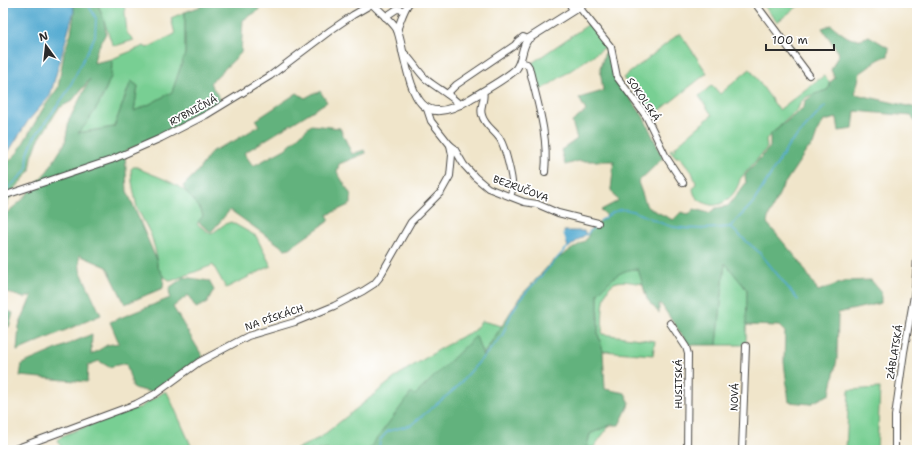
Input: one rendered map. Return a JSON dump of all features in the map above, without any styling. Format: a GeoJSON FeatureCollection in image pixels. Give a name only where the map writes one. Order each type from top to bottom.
{"type":"FeatureCollection","features":[{"type":"Feature","properties":{"kind":"main road"},"geometry":{"type":"LineString","coordinates":[[372,3],[397,30],[413,90],[419,101],[427,109],[442,112],[460,105],[510,74],[517,68],[524,45],[528,39],[579,7]]}},
{"type":"Feature","properties":{"kind":"street","name":"RYBNIČNÁ"},"geometry":{"type":"LineString","coordinates":[[3,196],[111,160],[161,138],[206,115],[270,76],[331,30],[372,3]]}},
{"type":"Feature","properties":{"kind":"street"},"geometry":{"type":"LineString","coordinates":[[397,30],[402,20],[404,10],[409,3]]}},
{"type":"Feature","properties":{"kind":"street","name":"SOKOLSKÁ"},"geometry":{"type":"LineString","coordinates":[[569,3],[579,7],[612,46],[617,77],[646,116],[666,157],[682,183]]}},
{"type":"Feature","properties":{"kind":"street"},"geometry":{"type":"LineString","coordinates":[[755,3],[809,75]]}},
{"type":"Feature","properties":{"kind":"street"},"geometry":{"type":"LineString","coordinates":[[385,17],[397,9],[404,10]]}},
{"type":"Feature","properties":{"kind":"street"},"geometry":{"type":"LineString","coordinates":[[447,94],[456,85],[518,41],[523,38],[528,39]]}},
{"type":"Feature","properties":{"kind":"street"},"geometry":{"type":"LineString","coordinates":[[402,50],[427,80],[460,105]]}},
{"type":"Feature","properties":{"kind":"street"},"geometry":{"type":"LineString","coordinates":[[520,62],[528,65],[531,74],[547,156],[545,172]]}},
{"type":"Feature","properties":{"kind":"street"},"geometry":{"type":"LineString","coordinates":[[483,91],[484,97],[481,115],[505,149],[512,183],[510,196]]}},
{"type":"Feature","properties":{"kind":"street","name":"BEZRUČOVA"},"geometry":{"type":"LineString","coordinates":[[427,109],[431,121],[454,148],[464,165],[474,177],[488,188],[524,202],[537,204],[558,213],[598,223]]}},
{"type":"Feature","properties":{"kind":"street","name":"NA PÍSKÁCH"},"geometry":{"type":"LineString","coordinates":[[12,450],[136,404],[155,394],[199,362],[248,336],[294,322],[334,306],[370,287],[380,278],[411,222],[442,192],[450,176],[452,156],[450,145]]}},
{"type":"Feature","properties":{"kind":"street","name":"ZÁBLATSKÁ"},"geometry":{"type":"LineString","coordinates":[[895,450],[895,416],[915,290],[917,257]]}},
{"type":"Feature","properties":{"kind":"street","name":"HUSITSKÁ"},"geometry":{"type":"LineString","coordinates":[[670,323],[686,347],[688,354],[687,450]]}},
{"type":"Feature","properties":{"kind":"street","name":"NOVÁ"},"geometry":{"type":"LineString","coordinates":[[742,450],[746,346]]}},
{"type":"Feature","properties":{"kind":"green space"},"geometry":{"type":"Polygon","coordinates":[[[74,3],[97,3],[104,20],[106,33],[96,52],[94,63],[112,59],[111,77],[99,104],[87,123],[78,133],[114,127],[131,81],[138,86],[134,111],[172,92],[185,54],[185,12],[210,3],[261,3],[258,11],[243,20],[241,53],[210,83],[222,102],[163,134],[125,151],[127,191],[157,261],[157,266],[164,277],[163,288],[125,304],[107,267],[79,255],[80,270],[101,315],[17,351],[19,326],[32,295],[24,298],[3,291],[3,216],[22,200],[48,170],[65,143],[69,120],[90,79],[72,101],[59,108],[38,141],[32,157],[30,171],[14,190],[3,213],[3,167],[18,152],[44,107],[58,88],[64,53],[71,33],[74,3]]]}},
{"type":"Feature","properties":{"kind":"green space"},"geometry":{"type":"Polygon","coordinates":[[[98,3],[124,3],[127,33],[134,40],[115,46],[112,44],[98,3]]]}},
{"type":"Feature","properties":{"kind":"green space"},"geometry":{"type":"Polygon","coordinates":[[[762,3],[802,3],[777,22],[762,3]]]}},
{"type":"Feature","properties":{"kind":"green space"},"geometry":{"type":"Polygon","coordinates":[[[185,12],[185,54],[172,92],[134,111],[138,86],[131,81],[114,127],[77,133],[92,114],[105,92],[111,73],[112,59],[144,46],[147,48],[175,34],[171,18],[185,12]]]}},
{"type":"Feature","properties":{"kind":"green space"},"geometry":{"type":"Polygon","coordinates":[[[589,24],[607,46],[537,93],[529,65],[589,24]]]}},
{"type":"Feature","properties":{"kind":"green space"},"geometry":{"type":"Polygon","coordinates":[[[831,25],[852,39],[869,36],[889,48],[888,56],[876,61],[860,73],[855,94],[917,108],[917,126],[912,116],[855,111],[853,129],[839,131],[837,118],[824,121],[818,130],[813,145],[807,150],[783,186],[768,218],[767,223],[800,262],[818,291],[846,281],[871,280],[881,292],[881,303],[838,313],[837,359],[830,394],[810,404],[789,402],[784,362],[785,332],[779,326],[746,325],[747,290],[725,263],[717,345],[690,345],[661,304],[659,304],[659,313],[647,299],[638,269],[625,271],[615,276],[598,293],[598,334],[603,351],[605,389],[625,393],[630,403],[619,425],[610,425],[590,434],[586,450],[368,450],[412,392],[415,395],[476,336],[483,356],[520,297],[552,262],[586,240],[593,225],[597,224],[607,216],[601,210],[618,201],[611,190],[614,161],[579,161],[565,165],[561,150],[577,139],[572,122],[586,111],[579,98],[603,91],[600,68],[607,46],[614,76],[643,116],[663,158],[638,182],[647,207],[673,220],[681,212],[689,215],[694,209],[709,213],[716,208],[728,206],[746,183],[745,175],[770,147],[770,135],[804,107],[805,101],[815,94],[827,90],[830,86],[829,83],[835,78],[831,70],[839,53],[822,28],[831,25]]]}},
{"type":"Feature","properties":{"kind":"green space"},"geometry":{"type":"Polygon","coordinates":[[[680,33],[707,73],[653,116],[623,78],[680,33]]]}},
{"type":"Feature","properties":{"kind":"green space"},"geometry":{"type":"Polygon","coordinates":[[[750,69],[779,110],[824,76],[829,81],[830,86],[827,90],[803,100],[798,109],[766,139],[767,148],[740,179],[734,193],[726,201],[716,205],[710,205],[700,201],[695,196],[693,189],[696,183],[692,172],[680,157],[676,157],[670,150],[676,150],[675,147],[712,115],[699,96],[712,85],[720,94],[750,69]]]}},
{"type":"Feature","properties":{"kind":"green space"},"geometry":{"type":"Polygon","coordinates":[[[320,91],[327,102],[244,153],[253,166],[285,149],[311,125],[340,128],[352,154],[364,150],[366,153],[339,164],[337,172],[351,195],[351,204],[327,215],[330,220],[290,248],[285,249],[230,210],[211,232],[198,222],[203,216],[201,211],[187,194],[183,186],[197,172],[212,151],[234,141],[259,126],[256,120],[297,93],[305,98],[320,91]]]}},
{"type":"Feature","properties":{"kind":"green space"},"geometry":{"type":"Polygon","coordinates":[[[133,167],[137,167],[166,180],[189,194],[198,204],[203,216],[197,224],[211,234],[225,224],[231,222],[256,236],[271,266],[226,288],[213,265],[171,281],[163,276],[157,266],[155,249],[151,235],[137,208],[132,182],[131,169],[133,167]]]}},
{"type":"Feature","properties":{"kind":"green space"},"geometry":{"type":"Polygon","coordinates":[[[725,262],[747,290],[746,342],[743,343],[743,345],[717,345],[725,262]]]}},
{"type":"Feature","properties":{"kind":"green space"},"geometry":{"type":"Polygon","coordinates":[[[628,269],[638,269],[643,284],[623,281],[612,285],[605,297],[602,334],[655,341],[653,355],[603,351],[598,334],[598,292],[615,276],[628,269]]]}},
{"type":"Feature","properties":{"kind":"green space"},"geometry":{"type":"Polygon","coordinates":[[[184,277],[209,281],[214,290],[207,303],[196,308],[188,295],[173,307],[203,357],[151,392],[133,388],[126,363],[109,367],[99,361],[88,365],[87,382],[20,376],[22,364],[92,334],[91,355],[107,345],[119,343],[110,322],[170,298],[169,288],[184,277]]]}},
{"type":"Feature","properties":{"kind":"green space"},"geometry":{"type":"Polygon","coordinates":[[[3,309],[13,313],[9,327],[3,325],[3,309]]]}},
{"type":"Feature","properties":{"kind":"green space"},"geometry":{"type":"Polygon","coordinates":[[[482,321],[502,326],[482,356],[476,336],[415,396],[412,392],[369,450],[295,450],[321,437],[401,373],[455,340],[473,331],[482,321]]]}},
{"type":"Feature","properties":{"kind":"green space"},"geometry":{"type":"Polygon","coordinates":[[[880,388],[877,450],[846,450],[849,390],[880,388]]]}},
{"type":"Feature","properties":{"kind":"green space"},"geometry":{"type":"Polygon","coordinates":[[[164,392],[168,394],[193,450],[62,450],[58,440],[62,436],[127,410],[139,408],[164,392]]]}},
{"type":"Feature","properties":{"kind":"green space"},"geometry":{"type":"Polygon","coordinates":[[[610,425],[593,448],[587,447],[590,434],[610,425]]]}},
{"type":"Feature","properties":{"kind":"water"},"geometry":{"type":"Polygon","coordinates":[[[3,3],[73,3],[74,11],[50,96],[28,121],[7,154],[3,166],[3,3]]]}},
{"type":"Feature","properties":{"kind":"water"},"geometry":{"type":"Polygon","coordinates":[[[564,231],[584,231],[586,234],[568,248],[564,231]]]}},
{"type":"Feature","properties":{"kind":"waterway"},"geometry":{"type":"LineString","coordinates":[[3,193],[23,174],[27,168],[28,153],[34,138],[67,92],[95,36],[96,18],[87,3]]}},
{"type":"Feature","properties":{"kind":"waterway"},"geometry":{"type":"LineString","coordinates":[[600,221],[614,212],[629,210],[660,223],[674,227],[688,229],[730,227],[753,203],[789,145],[825,106]]}},
{"type":"Feature","properties":{"kind":"waterway"},"geometry":{"type":"LineString","coordinates":[[586,235],[596,225]]}},
{"type":"Feature","properties":{"kind":"waterway"},"geometry":{"type":"LineString","coordinates":[[730,227],[760,253],[798,300]]}},
{"type":"Feature","properties":{"kind":"waterway"},"geometry":{"type":"LineString","coordinates":[[565,233],[567,243]]}},
{"type":"Feature","properties":{"kind":"waterway"},"geometry":{"type":"LineString","coordinates":[[379,450],[380,440],[388,431],[411,425],[455,389],[502,336],[512,312],[521,298],[569,246]]}}]}
